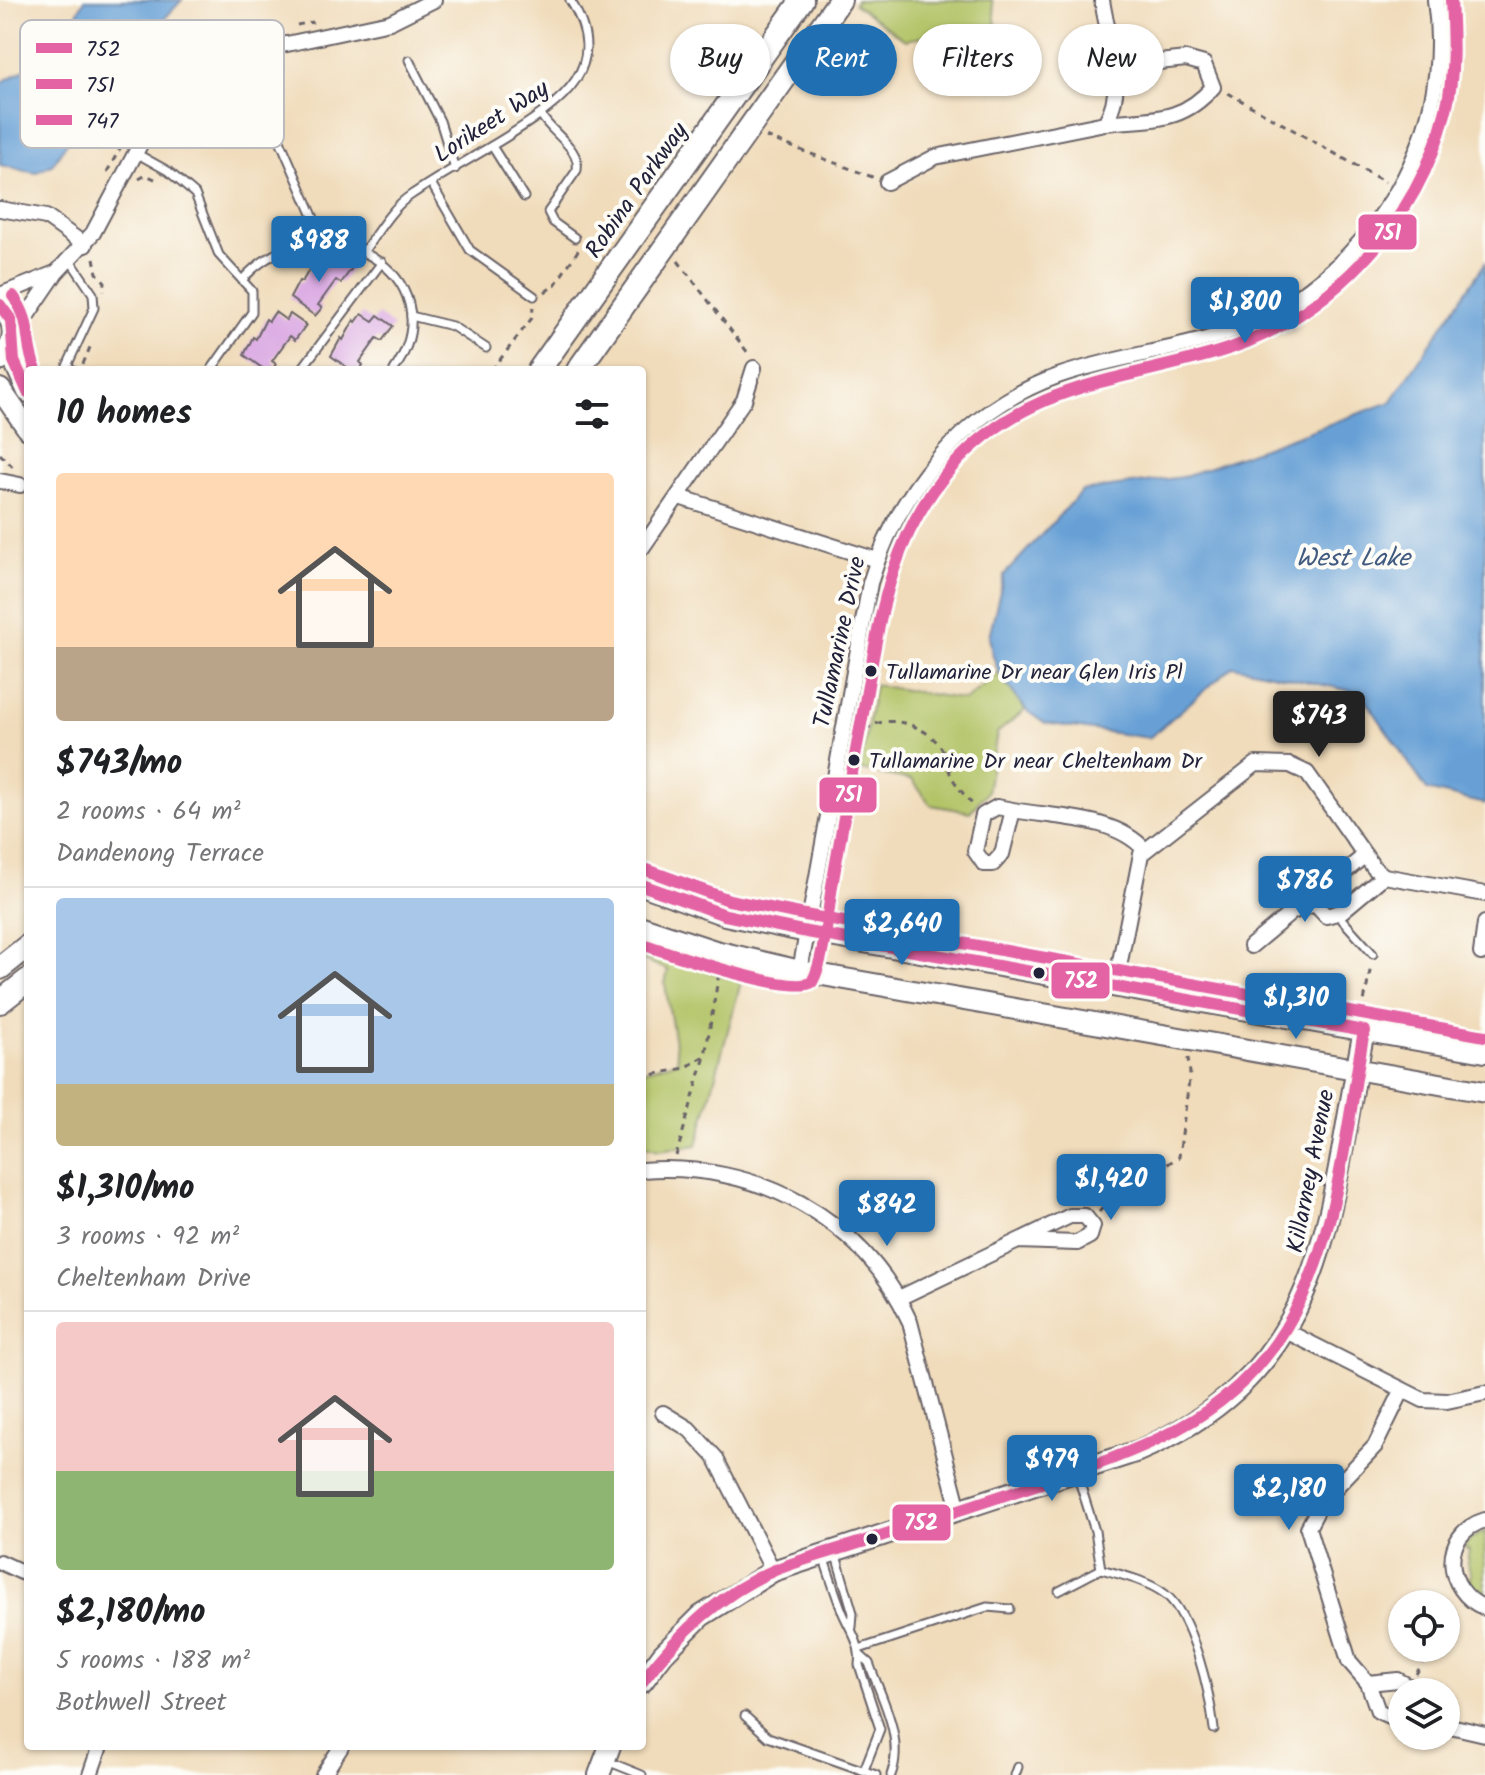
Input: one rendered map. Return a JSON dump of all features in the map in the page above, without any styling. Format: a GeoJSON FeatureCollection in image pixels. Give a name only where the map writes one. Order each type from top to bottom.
{"type":"FeatureCollection","features":[{"type":"Feature","properties":{"kind":"main road","name":"Robina Parkway"},"geometry":{"type":"LineString","coordinates":[[542,366],[802,0]]}},
{"type":"Feature","properties":{"kind":"main road"},"geometry":{"type":"LineString","coordinates":[[581,366],[840,0]]}},
{"type":"Feature","properties":{"kind":"main road"},"geometry":{"type":"LineString","coordinates":[[0,305],[11,320],[14,361],[24,383]]}},
{"type":"Feature","properties":{"kind":"main road"},"geometry":{"type":"LineString","coordinates":[[0,360],[12,339]]}},
{"type":"Feature","properties":{"kind":"main road"},"geometry":{"type":"LineString","coordinates":[[0,389],[24,423]]}},
{"type":"Feature","properties":{"kind":"main road"},"geometry":{"type":"LineString","coordinates":[[646,886],[725,915],[807,932],[1115,987],[1363,1021],[1485,1052]]}},
{"type":"Feature","properties":{"kind":"main road"},"geometry":{"type":"LineString","coordinates":[[646,928],[715,951],[800,971],[1485,1092]]}},
{"type":"Feature","properties":{"kind":"main road"},"geometry":{"type":"LineString","coordinates":[[0,968],[24,949]]}},
{"type":"Feature","properties":{"kind":"main road"},"geometry":{"type":"LineString","coordinates":[[0,1002],[24,983]]}},
{"type":"Feature","properties":{"kind":"main road","name":"Killarney Avenue"},"geometry":{"type":"LineString","coordinates":[[646,1677],[663,1654],[701,1616],[773,1571],[1165,1440],[1210,1412],[1253,1372],[1286,1331],[1321,1255],[1363,1021]]}},
{"type":"Feature","properties":{"kind":"street"},"geometry":{"type":"LineString","coordinates":[[284,45],[390,22],[434,0]]}},
{"type":"Feature","properties":{"kind":"street"},"geometry":{"type":"LineString","coordinates":[[1102,0],[1106,24]]}},
{"type":"Feature","properties":{"kind":"street","name":"Tullamarine Drive"},"geometry":{"type":"LineString","coordinates":[[800,971],[864,606],[877,560],[901,510],[921,478],[946,449],[998,406],[1057,376],[1232,330],[1291,302],[1354,249],[1375,226],[1399,188],[1422,136],[1438,65],[1435,0]]}},
{"type":"Feature","properties":{"kind":"street"},"geometry":{"type":"LineString","coordinates":[[887,182],[935,157],[1105,123],[1165,117],[1195,108],[1213,87],[1204,64],[1186,59],[1164,61]]}},
{"type":"Feature","properties":{"kind":"street"},"geometry":{"type":"LineString","coordinates":[[1105,123],[1116,105],[1116,96]]}},
{"type":"Feature","properties":{"kind":"street"},"geometry":{"type":"LineString","coordinates":[[12,339],[56,273],[90,248],[137,148]]}},
{"type":"Feature","properties":{"kind":"street"},"geometry":{"type":"LineString","coordinates":[[0,209],[46,217],[90,248]]}},
{"type":"Feature","properties":{"kind":"street"},"geometry":{"type":"LineString","coordinates":[[0,295],[56,273]]}},
{"type":"Feature","properties":{"kind":"street"},"geometry":{"type":"LineString","coordinates":[[646,542],[744,400],[754,368]]}},
{"type":"Feature","properties":{"kind":"street"},"geometry":{"type":"LineString","coordinates":[[0,481],[20,485]]}},
{"type":"Feature","properties":{"kind":"street"},"geometry":{"type":"LineString","coordinates":[[679,497],[877,560]]}},
{"type":"Feature","properties":{"kind":"street"},"geometry":{"type":"LineString","coordinates":[[1115,987],[1136,865],[1145,850],[1248,768],[1265,762],[1290,765],[1307,773],[1365,855],[1384,876],[1485,894]]}},
{"type":"Feature","properties":{"kind":"street"},"geometry":{"type":"LineString","coordinates":[[1013,810],[1002,854],[993,864],[984,864],[975,851],[983,815],[997,807],[1113,828],[1132,837],[1145,850]]}},
{"type":"Feature","properties":{"kind":"street"},"geometry":{"type":"LineString","coordinates":[[1251,946],[1292,912],[1315,904],[1321,892],[1365,855]]}},
{"type":"Feature","properties":{"kind":"street"},"geometry":{"type":"LineString","coordinates":[[1315,904],[1326,916],[1337,914],[1384,876]]}},
{"type":"Feature","properties":{"kind":"street"},"geometry":{"type":"LineString","coordinates":[[1481,953],[1485,923]]}},
{"type":"Feature","properties":{"kind":"street"},"geometry":{"type":"LineString","coordinates":[[646,1170],[673,1168],[731,1176],[807,1207],[866,1251],[899,1298],[910,1322],[959,1510]]}},
{"type":"Feature","properties":{"kind":"street"},"geometry":{"type":"LineString","coordinates":[[899,1298],[1070,1216],[1080,1215],[1091,1221],[1090,1236],[1082,1243],[1018,1241]]}},
{"type":"Feature","properties":{"kind":"street"},"geometry":{"type":"LineString","coordinates":[[1286,1331],[1402,1391],[1435,1403],[1485,1393]]}},
{"type":"Feature","properties":{"kind":"street"},"geometry":{"type":"LineString","coordinates":[[1388,1716],[1378,1711],[1368,1683],[1349,1661],[1308,1528],[1321,1503],[1375,1446],[1402,1391]]}},
{"type":"Feature","properties":{"kind":"street"},"geometry":{"type":"LineString","coordinates":[[663,1413],[689,1429],[715,1457],[773,1571]]}},
{"type":"Feature","properties":{"kind":"street"},"geometry":{"type":"LineString","coordinates":[[1485,1520],[1462,1532],[1453,1550],[1452,1573],[1469,1598],[1485,1608]]}},
{"type":"Feature","properties":{"kind":"street"},"geometry":{"type":"LineString","coordinates":[[0,1562],[24,1573]]}},
{"type":"Feature","properties":{"kind":"street"},"geometry":{"type":"LineString","coordinates":[[1368,1683],[1388,1680]]}},
{"type":"Feature","properties":{"kind":"street"},"geometry":{"type":"LineString","coordinates":[[1460,1728],[1485,1734]]}},
{"type":"Feature","properties":{"kind":"street"},"geometry":{"type":"LineString","coordinates":[[90,1775],[99,1750]]}},
{"type":"Feature","properties":{"kind":"street"},"geometry":{"type":"LineString","coordinates":[[323,1775],[339,1750]]}},
{"type":"Feature","properties":{"kind":"lane","name":"Lorikeet Way"},"geometry":{"type":"LineString","coordinates":[[364,251],[401,203],[564,98],[581,71],[585,38],[581,21],[570,0]]}},
{"type":"Feature","properties":{"kind":"lane"},"geometry":{"type":"LineString","coordinates":[[409,60],[440,121],[455,169]]}},
{"type":"Feature","properties":{"kind":"lane"},"geometry":{"type":"LineString","coordinates":[[541,115],[553,134],[576,153],[577,170],[548,212],[553,222],[575,238]]}},
{"type":"Feature","properties":{"kind":"lane"},"geometry":{"type":"LineString","coordinates":[[492,146],[524,197]]}},
{"type":"Feature","properties":{"kind":"lane"},"geometry":{"type":"LineString","coordinates":[[283,148],[316,223],[318,242]]}},
{"type":"Feature","properties":{"kind":"lane"},"geometry":{"type":"LineString","coordinates":[[134,152],[168,171],[195,194],[219,255],[252,291],[252,312],[214,366]]}},
{"type":"Feature","properties":{"kind":"lane"},"geometry":{"type":"LineString","coordinates":[[431,183],[470,250],[534,296]]}},
{"type":"Feature","properties":{"kind":"lane"},"geometry":{"type":"LineString","coordinates":[[242,280],[277,253],[318,242],[364,251],[382,262],[403,292],[411,316],[403,357],[397,366]]}},
{"type":"Feature","properties":{"kind":"lane"},"geometry":{"type":"LineString","coordinates":[[67,366],[94,308],[93,294],[70,260]]}},
{"type":"Feature","properties":{"kind":"lane"},"geometry":{"type":"LineString","coordinates":[[304,366],[382,262]]}},
{"type":"Feature","properties":{"kind":"lane"},"geometry":{"type":"LineString","coordinates":[[411,316],[452,326],[486,348]]}},
{"type":"Feature","properties":{"kind":"lane"},"geometry":{"type":"LineString","coordinates":[[1337,914],[1373,954]]}},
{"type":"Feature","properties":{"kind":"lane"},"geometry":{"type":"LineString","coordinates":[[1076,1472],[1095,1531],[1101,1569]]}},
{"type":"Feature","properties":{"kind":"lane"},"geometry":{"type":"LineString","coordinates":[[829,1552],[843,1615],[852,1627]]}},
{"type":"Feature","properties":{"kind":"lane"},"geometry":{"type":"LineString","coordinates":[[829,1552],[853,1613],[852,1627],[859,1665],[880,1729],[864,1770]]}},
{"type":"Feature","properties":{"kind":"lane"},"geometry":{"type":"LineString","coordinates":[[1059,1591],[1101,1569],[1134,1579],[1164,1594],[1182,1615],[1210,1695],[1214,1729]]}},
{"type":"Feature","properties":{"kind":"lane"},"geometry":{"type":"LineString","coordinates":[[859,1652],[987,1607],[1010,1609]]}},
{"type":"Feature","properties":{"kind":"lane"},"geometry":{"type":"LineString","coordinates":[[859,1652],[869,1663],[894,1734],[896,1753],[891,1775]]}},
{"type":"Feature","properties":{"kind":"lane"},"geometry":{"type":"LineString","coordinates":[[745,1716],[768,1737],[876,1775]]}},
{"type":"Feature","properties":{"kind":"lane"},"geometry":{"type":"LineString","coordinates":[[605,1760],[642,1775]]}},
{"type":"Feature","properties":{"kind":"path"},"geometry":{"type":"LineString","coordinates":[[1213,87],[1243,100],[1399,188]]}},
{"type":"Feature","properties":{"kind":"path"},"geometry":{"type":"LineString","coordinates":[[748,130],[887,182]]}},
{"type":"Feature","properties":{"kind":"path"},"geometry":{"type":"LineString","coordinates":[[133,188],[138,179],[146,175],[161,179]]}},
{"type":"Feature","properties":{"kind":"path"},"geometry":{"type":"LineString","coordinates":[[666,246],[743,343],[754,368]]}},
{"type":"Feature","properties":{"kind":"path"},"geometry":{"type":"LineString","coordinates":[[90,248],[94,265],[105,282],[103,300]]}},
{"type":"Feature","properties":{"kind":"path"},"geometry":{"type":"LineString","coordinates":[[78,366],[95,334]]}},
{"type":"Feature","properties":{"kind":"path"},"geometry":{"type":"LineString","coordinates":[[857,757],[861,735],[866,728],[884,722],[922,728],[942,749],[951,776],[983,815]]}},
{"type":"Feature","properties":{"kind":"path"},"geometry":{"type":"LineString","coordinates":[[842,730],[861,735]]}},
{"type":"Feature","properties":{"kind":"path"},"geometry":{"type":"LineString","coordinates":[[1363,1021],[1373,954]]}},
{"type":"Feature","properties":{"kind":"path"},"geometry":{"type":"LineString","coordinates":[[673,1168],[705,1056],[719,973]]}},
{"type":"Feature","properties":{"kind":"path"},"geometry":{"type":"LineString","coordinates":[[646,1076],[685,1068],[705,1056]]}},
{"type":"Feature","properties":{"kind":"path"},"geometry":{"type":"LineString","coordinates":[[1091,1221],[1112,1198],[1179,1157],[1190,1073],[1188,1058]]}},
{"type":"Feature","properties":{"kind":"path"},"geometry":{"type":"LineString","coordinates":[[1460,1610],[1469,1598]]}},
{"type":"Feature","properties":{"kind":"green space"},"geometry":{"type":"Polygon","coordinates":[[[856,0],[992,0],[996,24],[913,24],[913,39],[905,40],[897,34],[897,24],[882,24],[854,4],[856,0]]]}},
{"type":"Feature","properties":{"kind":"green space"},"geometry":{"type":"Polygon","coordinates":[[[999,673],[1025,710],[997,733],[987,792],[970,812],[931,805],[912,780],[860,770],[875,685],[965,700],[999,673]]]}},
{"type":"Feature","properties":{"kind":"green space"},"geometry":{"type":"Polygon","coordinates":[[[646,949],[741,982],[697,1145],[659,1150],[646,1146],[646,1070],[678,1061],[665,984],[668,970],[646,961],[646,949]]]}},
{"type":"Feature","properties":{"kind":"green space"},"geometry":{"type":"Polygon","coordinates":[[[1485,1531],[1485,1598],[1466,1579],[1472,1575],[1467,1563],[1469,1550],[1464,1547],[1469,1540],[1485,1531]]]}},
{"type":"Feature","properties":{"kind":"water"},"geometry":{"type":"Polygon","coordinates":[[[84,0],[182,0],[163,20],[74,20],[84,0]]]}},
{"type":"Feature","properties":{"kind":"water"},"geometry":{"type":"Polygon","coordinates":[[[20,72],[20,148],[63,148],[52,165],[35,173],[0,165],[0,83],[20,72]]]}},
{"type":"Feature","properties":{"kind":"water","name":"West Lake"},"geometry":{"type":"Polygon","coordinates":[[[1485,263],[1485,804],[1427,790],[1361,693],[1233,666],[1149,738],[1044,723],[1027,711],[999,673],[989,636],[1004,575],[1082,491],[1182,477],[1391,402],[1485,263]]]}},
{"type":"Feature","properties":{"kind":"building"},"geometry":{"type":"Polygon","coordinates":[[[321,256],[332,264],[336,258],[352,268],[341,283],[336,280],[318,305],[322,308],[315,316],[290,298],[299,281],[302,282],[321,256]]]}},
{"type":"Feature","properties":{"kind":"building"},"geometry":{"type":"Polygon","coordinates":[[[275,312],[286,320],[290,314],[306,325],[295,340],[290,336],[272,361],[275,366],[259,366],[244,355],[266,319],[269,321],[275,312]]]}},
{"type":"Feature","properties":{"kind":"building"},"geometry":{"type":"Polygon","coordinates":[[[362,314],[373,321],[378,315],[393,326],[382,341],[377,338],[360,362],[362,366],[345,366],[331,356],[354,320],[356,322],[362,314]]]}},
{"type":"Feature","properties":{"kind":"transit line","name":"751"},"geometry":{"type":"LineString","coordinates":[[646,945],[757,979],[800,985],[812,982],[823,947],[882,611],[901,551],[931,494],[980,439],[1010,418],[1074,390],[1215,353],[1256,338],[1295,317],[1330,292],[1362,262],[1390,228],[1414,191],[1433,152],[1451,83],[1451,0]]}},
{"type":"Feature","properties":{"kind":"transit line","name":"747"},"geometry":{"type":"LineString","coordinates":[[13,296],[24,315],[34,366]]}},
{"type":"Feature","properties":{"kind":"transit line","name":"752"},"geometry":{"type":"LineString","coordinates":[[0,305],[11,320],[14,361],[24,383]]}},
{"type":"Feature","properties":{"kind":"transit line","name":"747"},"geometry":{"type":"LineString","coordinates":[[647,870],[729,900],[1485,1036]]}},
{"type":"Feature","properties":{"kind":"transit line","name":"752"},"geometry":{"type":"LineString","coordinates":[[646,886],[725,915],[807,932],[1364,1031],[1338,1184],[1317,1260],[1285,1329],[1262,1361],[1236,1389],[1175,1430],[1107,1460],[775,1570],[736,1591],[701,1617],[646,1677]]}},
{"type":"Feature","properties":{"kind":"place","name":"Tullamarine Dr near Glen Iris Pl"},"geometry":{"type":"Point","coordinates":[871,671]}},
{"type":"Feature","properties":{"kind":"place","name":"Tullamarine Dr near Cheltenham Dr"},"geometry":{"type":"Point","coordinates":[854,760]}}]}
